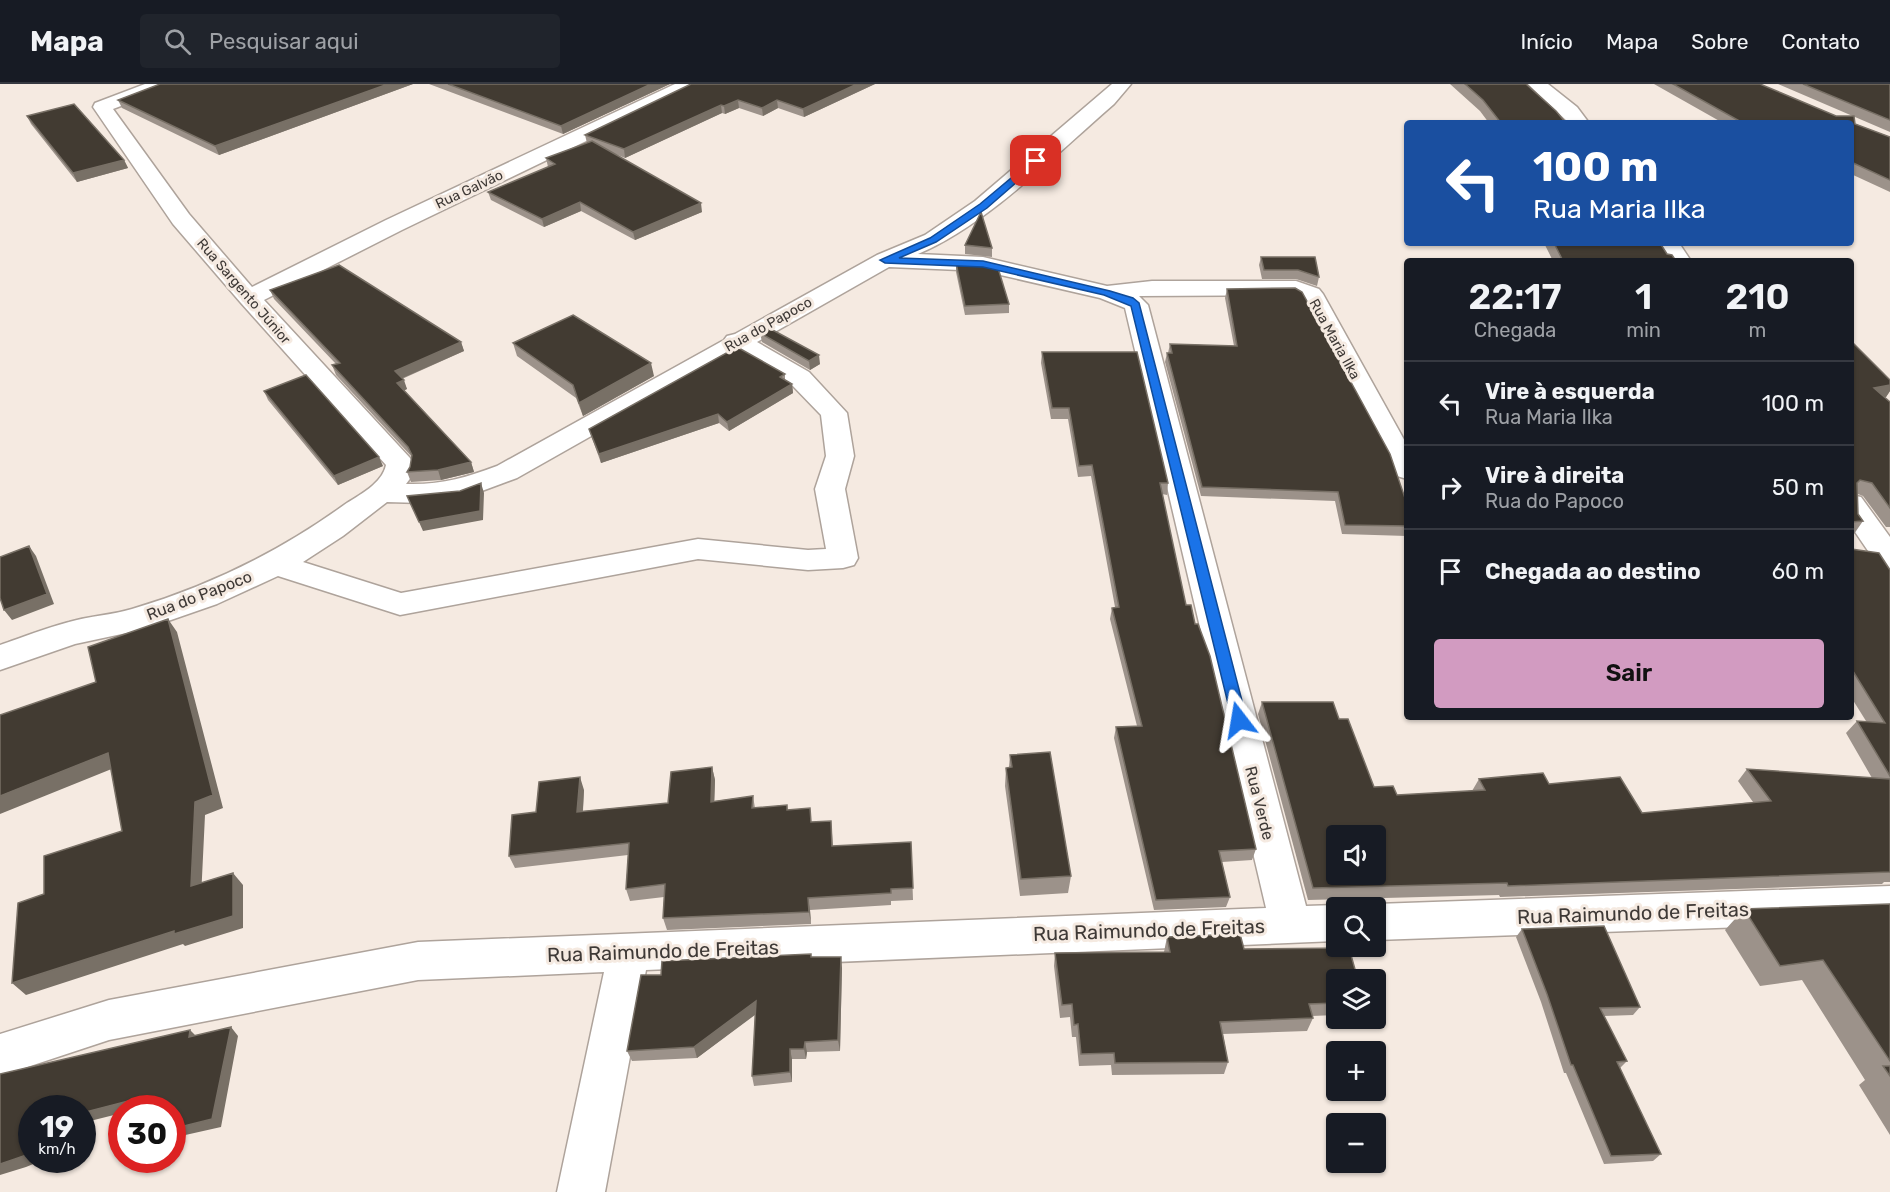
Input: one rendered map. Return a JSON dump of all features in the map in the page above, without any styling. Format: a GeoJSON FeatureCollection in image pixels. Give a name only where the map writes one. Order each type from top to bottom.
{"type":"FeatureCollection","features":[{"type":"Feature","properties":{"kind":"street","name":"Rua Sargento Júnior"},"geometry":{"type":"LineString","coordinates":[[162,84],[102,107],[182,219],[249,298],[400,464]]}},
{"type":"Feature","properties":{"kind":"street","name":"Rua Galvão"},"geometry":{"type":"LineString","coordinates":[[249,298],[394,225],[690,84]]}},
{"type":"Feature","properties":{"kind":"street","name":"Rua do Papoco"},"geometry":{"type":"LineString","coordinates":[[381,493],[422,494],[464,489],[507,472],[736,341],[885,260],[933,240],[983,206],[1107,100],[1122,84]]}},
{"type":"Feature","properties":{"kind":"street"},"geometry":{"type":"LineString","coordinates":[[1537,84],[1578,120]]}},
{"type":"Feature","properties":{"kind":"street","name":"Rua Maria Ilka"},"geometry":{"type":"LineString","coordinates":[[885,260],[983,264],[1118,297],[1152,288],[1296,288],[1305,290],[1311,294],[1404,464]]}},
{"type":"Feature","properties":{"kind":"street","name":"Rua Verde"},"geometry":{"type":"LineString","coordinates":[[1118,297],[1138,310],[1290,924]]}},
{"type":"Feature","properties":{"kind":"street"},"geometry":{"type":"LineString","coordinates":[[276,564],[400,604],[698,549],[808,560],[843,558],[830,489],[840,456],[834,413],[801,378],[736,341]]}},
{"type":"Feature","properties":{"kind":"street","name":"Rua do Papoco"},"geometry":{"type":"LineString","coordinates":[[0,658],[71,633],[133,621],[206,596],[276,564],[332,529],[381,493],[398,476],[400,464]]}},
{"type":"Feature","properties":{"kind":"street"},"geometry":{"type":"LineString","coordinates":[[1854,508],[1887,550]]}},
{"type":"Feature","properties":{"kind":"street","name":"Rua Raimundo de Freitas"},"geometry":{"type":"LineString","coordinates":[[1386,922],[1890,904]]}},
{"type":"Feature","properties":{"kind":"street","name":"Rua Raimundo de Freitas"},"geometry":{"type":"LineString","coordinates":[[0,1055],[108,1020],[418,961],[1326,923]]}},
{"type":"Feature","properties":{"kind":"street"},"geometry":{"type":"LineString","coordinates":[[581,1192],[629,952]]}},
{"type":"Feature","properties":{"kind":"building"},"geometry":{"type":"Polygon","coordinates":[[[160,84],[388,84],[215,146],[118,100],[160,84]]]}},
{"type":"Feature","properties":{"kind":"building"},"geometry":{"type":"Polygon","coordinates":[[[448,84],[651,84],[561,126],[448,84]]]}},
{"type":"Feature","properties":{"kind":"building"},"geometry":{"type":"Polygon","coordinates":[[[691,84],[857,84],[803,109],[777,100],[762,108],[738,100],[724,106],[721,105],[624,149],[585,135],[691,84]]]}},
{"type":"Feature","properties":{"kind":"building"},"geometry":{"type":"Polygon","coordinates":[[[1465,84],[1526,84],[1564,120],[1499,120],[1483,100],[1465,84]]]}},
{"type":"Feature","properties":{"kind":"building"},"geometry":{"type":"Polygon","coordinates":[[[1673,84],[1760,84],[1836,116],[1854,116],[1855,124],[1890,137],[1890,180],[1854,163],[1854,120],[1738,120],[1673,84]]]}},
{"type":"Feature","properties":{"kind":"building"},"geometry":{"type":"Polygon","coordinates":[[[1803,84],[1890,84],[1890,120],[1803,84]]]}},
{"type":"Feature","properties":{"kind":"building"},"geometry":{"type":"Polygon","coordinates":[[[74,104],[124,160],[73,173],[27,116],[74,104]]]}},
{"type":"Feature","properties":{"kind":"building"},"geometry":{"type":"Polygon","coordinates":[[[592,141],[701,203],[633,232],[580,202],[542,219],[488,192],[555,164],[546,158],[592,141]]]}},
{"type":"Feature","properties":{"kind":"building"},"geometry":{"type":"Polygon","coordinates":[[[981,212],[992,248],[965,245],[981,212]]]}},
{"type":"Feature","properties":{"kind":"building"},"geometry":{"type":"Polygon","coordinates":[[[1556,246],[1662,246],[1667,254],[1674,258],[1562,258],[1556,246]]]}},
{"type":"Feature","properties":{"kind":"building"},"geometry":{"type":"Polygon","coordinates":[[[1261,257],[1315,257],[1319,277],[1298,270],[1264,270],[1261,257]]]}},
{"type":"Feature","properties":{"kind":"building"},"geometry":{"type":"Polygon","coordinates":[[[956,263],[998,268],[1009,304],[965,306],[956,263]]]}},
{"type":"Feature","properties":{"kind":"building"},"geometry":{"type":"Polygon","coordinates":[[[339,265],[461,342],[395,371],[404,380],[397,383],[471,462],[438,470],[407,472],[412,455],[408,447],[332,365],[340,363],[270,290],[339,265]]]}},
{"type":"Feature","properties":{"kind":"building"},"geometry":{"type":"Polygon","coordinates":[[[1295,288],[1302,292],[1390,454],[1404,495],[1404,526],[1345,525],[1338,492],[1202,487],[1167,353],[1172,353],[1170,344],[1237,346],[1227,289],[1295,288]]]}},
{"type":"Feature","properties":{"kind":"building"},"geometry":{"type":"Polygon","coordinates":[[[573,315],[651,363],[579,403],[573,385],[513,343],[573,315]]]}},
{"type":"Feature","properties":{"kind":"building"},"geometry":{"type":"Polygon","coordinates":[[[769,328],[819,355],[809,361],[760,333],[769,328]]]}},
{"type":"Feature","properties":{"kind":"building"},"geometry":{"type":"Polygon","coordinates":[[[1854,344],[1890,380],[1890,385],[1874,388],[1890,402],[1890,508],[1872,483],[1860,480],[1857,483],[1858,514],[1863,521],[1854,522],[1854,344]]]}},
{"type":"Feature","properties":{"kind":"building"},"geometry":{"type":"Polygon","coordinates":[[[737,347],[785,374],[780,377],[792,384],[727,422],[718,414],[599,454],[589,429],[737,347]]]}},
{"type":"Feature","properties":{"kind":"building"},"geometry":{"type":"Polygon","coordinates":[[[1042,352],[1137,352],[1168,483],[1160,483],[1186,605],[1191,605],[1195,624],[1198,624],[1210,656],[1256,849],[1219,851],[1230,897],[1156,900],[1116,727],[1142,726],[1112,608],[1119,607],[1092,465],[1079,466],[1069,408],[1052,408],[1042,352]]]}},
{"type":"Feature","properties":{"kind":"building"},"geometry":{"type":"Polygon","coordinates":[[[306,375],[379,457],[334,476],[264,391],[306,375]]]}},
{"type":"Feature","properties":{"kind":"building"},"geometry":{"type":"Polygon","coordinates":[[[481,483],[480,511],[419,522],[407,496],[460,491],[481,483]]]}},
{"type":"Feature","properties":{"kind":"building"},"geometry":{"type":"Polygon","coordinates":[[[29,546],[47,594],[4,610],[0,598],[0,557],[29,546]]]}},
{"type":"Feature","properties":{"kind":"building"},"geometry":{"type":"Polygon","coordinates":[[[1854,549],[1879,553],[1890,570],[1890,776],[1857,721],[1885,723],[1854,673],[1854,549]]]}},
{"type":"Feature","properties":{"kind":"building"},"geometry":{"type":"Polygon","coordinates":[[[168,619],[213,795],[195,802],[191,886],[233,873],[233,916],[174,934],[174,931],[12,983],[18,903],[44,894],[44,856],[122,831],[108,753],[0,796],[0,715],[96,682],[88,647],[168,619]]]}},
{"type":"Feature","properties":{"kind":"building"},"geometry":{"type":"Polygon","coordinates":[[[1262,702],[1333,702],[1339,719],[1348,719],[1374,787],[1393,786],[1397,795],[1485,790],[1479,779],[1543,773],[1549,784],[1620,777],[1642,813],[1771,801],[1747,769],[1890,779],[1890,872],[1508,886],[1507,883],[1313,888],[1262,702]]]}},
{"type":"Feature","properties":{"kind":"building"},"geometry":{"type":"Polygon","coordinates":[[[1050,752],[1071,876],[1021,879],[1006,768],[1012,767],[1010,755],[1050,752]]]}},
{"type":"Feature","properties":{"kind":"building"},"geometry":{"type":"Polygon","coordinates":[[[712,767],[711,802],[753,796],[752,808],[787,805],[787,810],[810,808],[811,822],[831,821],[832,846],[911,842],[913,888],[891,889],[891,893],[808,898],[809,912],[663,918],[665,884],[626,889],[629,843],[509,856],[512,815],[536,812],[539,782],[580,777],[577,812],[668,803],[671,772],[712,767]]]}},
{"type":"Feature","properties":{"kind":"building"},"geometry":{"type":"Polygon","coordinates":[[[1890,904],[1890,1061],[1823,960],[1780,966],[1744,909],[1890,904]]]}},
{"type":"Feature","properties":{"kind":"building"},"geometry":{"type":"Polygon","coordinates":[[[1604,926],[1640,1007],[1600,1008],[1627,1061],[1617,1062],[1661,1154],[1611,1156],[1573,1065],[1571,1065],[1522,929],[1604,926]]]}},
{"type":"Feature","properties":{"kind":"building"},"geometry":{"type":"Polygon","coordinates":[[[1240,934],[1244,949],[1326,948],[1326,957],[1352,957],[1355,969],[1326,969],[1326,1003],[1309,1004],[1313,1018],[1220,1022],[1228,1062],[1115,1063],[1114,1053],[1081,1054],[1078,1024],[1074,1025],[1072,1004],[1062,1005],[1055,953],[1170,952],[1167,937],[1240,934]]]}},
{"type":"Feature","properties":{"kind":"building"},"geometry":{"type":"Polygon","coordinates":[[[811,954],[811,957],[841,957],[838,1040],[805,1042],[804,1049],[790,1049],[790,1072],[752,1076],[756,1001],[694,1047],[627,1051],[641,975],[661,975],[662,961],[811,954]]]}},
{"type":"Feature","properties":{"kind":"building"},"geometry":{"type":"Polygon","coordinates":[[[231,1027],[212,1119],[186,1126],[186,1095],[108,1095],[108,1106],[96,1109],[96,1095],[18,1095],[18,1158],[0,1164],[0,1074],[190,1030],[189,1037],[231,1027]]]}},
{"type":"Feature","properties":{"kind":"building"},"geometry":{"type":"Polygon","coordinates":[[[1883,1066],[1890,1066],[1890,1076],[1883,1066]]]}},
{"type":"Feature","properties":{"kind":"route"},"geometry":{"type":"LineString","coordinates":[[1036,161],[983,206],[933,240],[885,260],[983,264],[1107,293],[1136,305],[1239,720]]}}]}
